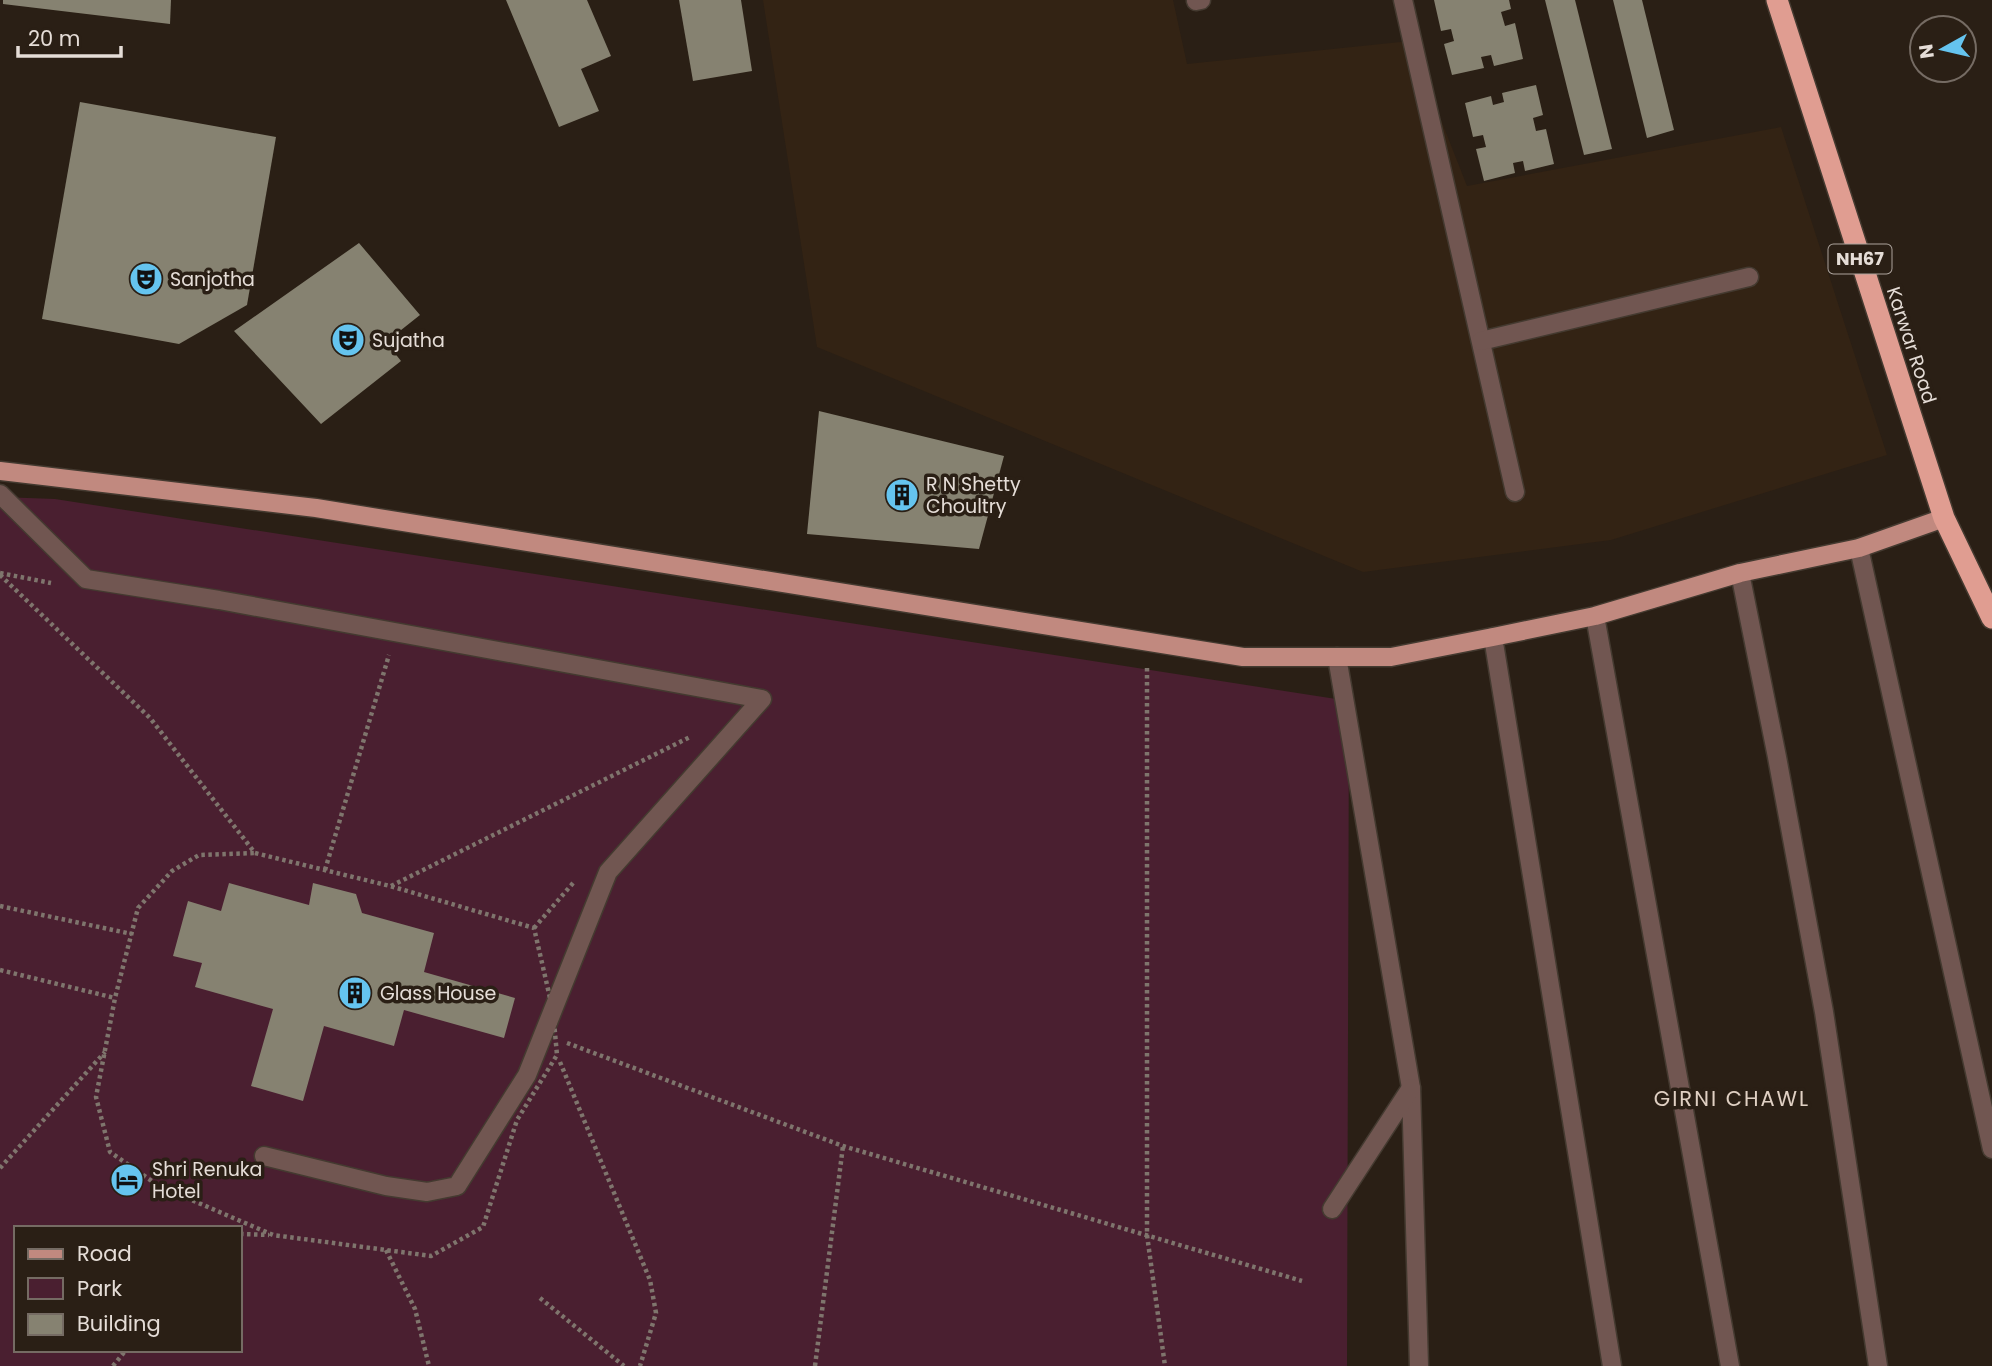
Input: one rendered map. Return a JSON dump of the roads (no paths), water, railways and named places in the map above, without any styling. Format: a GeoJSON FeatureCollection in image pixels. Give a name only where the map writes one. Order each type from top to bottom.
{"type":"FeatureCollection","features":[{"type":"Feature","properties":{"kind":"highway","name":"Karwar Road"},"geometry":{"type":"LineString","coordinates":[[1777,0],[1944,518],[1992,618]]}},
{"type":"Feature","properties":{"kind":"main road"},"geometry":{"type":"LineString","coordinates":[[0,471],[316,508],[1243,657],[1391,657],[1493,637],[1595,616],[1740,573],[1859,548],[1944,518]]}},
{"type":"Feature","properties":{"kind":"street"},"geometry":{"type":"LineString","coordinates":[[1403,0],[1515,492]]}},
{"type":"Feature","properties":{"kind":"street"},"geometry":{"type":"LineString","coordinates":[[1481,341],[1749,277]]}},
{"type":"Feature","properties":{"kind":"street"},"geometry":{"type":"LineString","coordinates":[[0,494],[86,579],[219,600],[762,699],[608,872],[527,1075],[457,1186],[428,1192],[386,1186],[264,1156]]}},
{"type":"Feature","properties":{"kind":"street"},"geometry":{"type":"LineString","coordinates":[[1859,548],[1992,1149]]}},
{"type":"Feature","properties":{"kind":"street"},"geometry":{"type":"LineString","coordinates":[[1740,573],[1821,999],[1878,1366]]}},
{"type":"Feature","properties":{"kind":"street"},"geometry":{"type":"LineString","coordinates":[[1595,616],[1730,1366]]}},
{"type":"Feature","properties":{"kind":"street"},"geometry":{"type":"LineString","coordinates":[[1493,637],[1612,1366]]}},
{"type":"Feature","properties":{"kind":"street"},"geometry":{"type":"LineString","coordinates":[[1337,657],[1411,1088],[1419,1366]]}},
{"type":"Feature","properties":{"kind":"street"},"geometry":{"type":"LineString","coordinates":[[1332,1209],[1411,1088]]}},
{"type":"Feature","properties":{"kind":"place","name":"Sanjotha"},"geometry":{"type":"Point","coordinates":[146,279]}},
{"type":"Feature","properties":{"kind":"place","name":"Sujatha"},"geometry":{"type":"Point","coordinates":[348,340]}},
{"type":"Feature","properties":{"kind":"place","name":"R N Shetty Choultry"},"geometry":{"type":"Point","coordinates":[902,495]}},
{"type":"Feature","properties":{"kind":"place","name":"Glass House"},"geometry":{"type":"Point","coordinates":[355,993]}},
{"type":"Feature","properties":{"kind":"place","name":"Shri Renuka Hotel"},"geometry":{"type":"Point","coordinates":[127,1180]}},
{"type":"Feature","properties":{"kind":"district","name":"GIRNI CHAWL"},"geometry":{"type":"Point","coordinates":[1732,1099]}}]}
